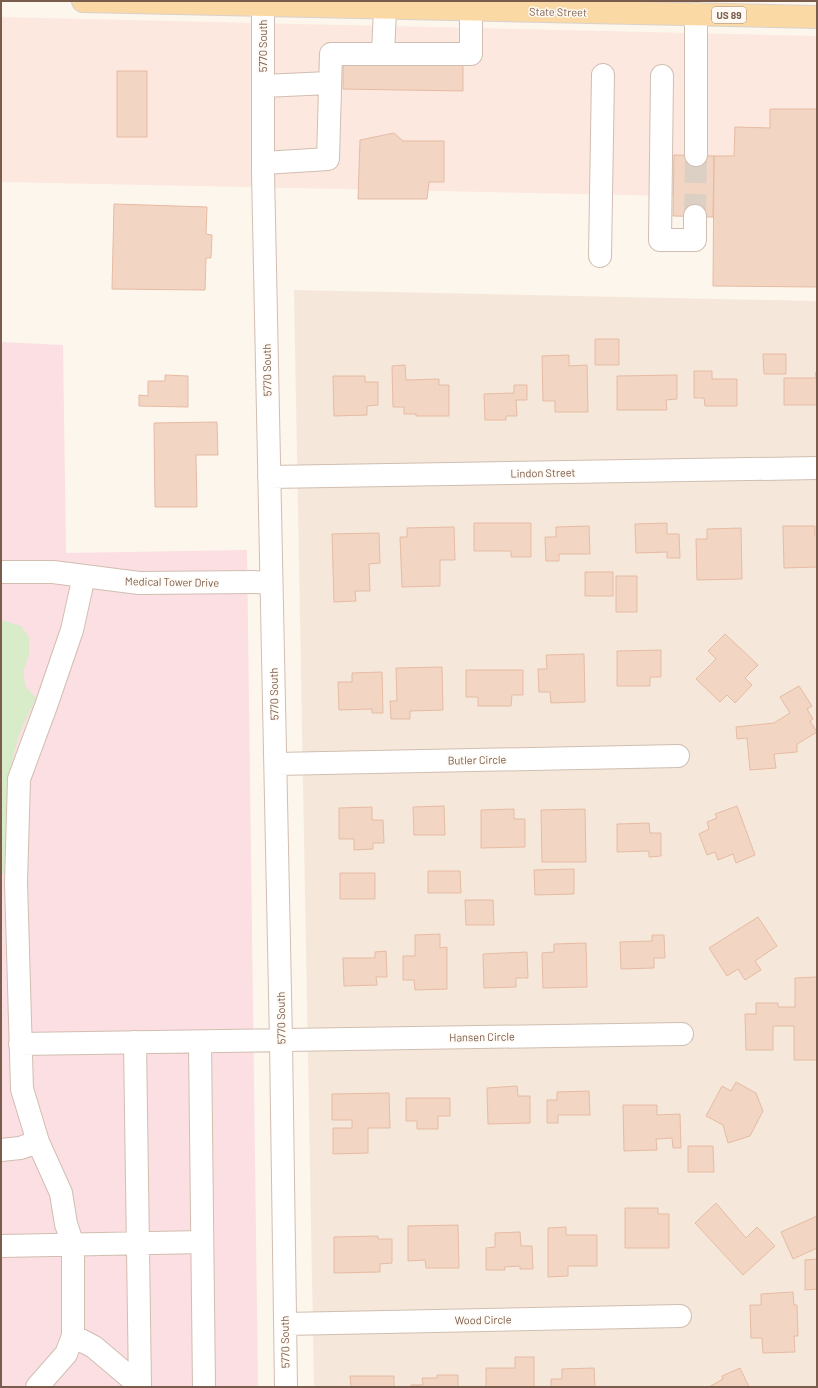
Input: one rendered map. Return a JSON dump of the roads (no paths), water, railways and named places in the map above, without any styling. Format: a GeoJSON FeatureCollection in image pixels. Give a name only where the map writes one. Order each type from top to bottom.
{"type":"FeatureCollection","features":[{"type":"Feature","properties":{"kind":"main road","name":"State Street"},"geometry":{"type":"LineString","coordinates":[[83,1],[263,3],[385,8],[817,17]]}},
{"type":"Feature","properties":{"kind":"street","name":"5770 South"},"geometry":{"type":"LineString","coordinates":[[263,3],[269,478],[276,764],[286,1387]]}},
{"type":"Feature","properties":{"kind":"street"},"geometry":{"type":"LineString","coordinates":[[383,54],[385,8]]}},
{"type":"Feature","properties":{"kind":"street"},"geometry":{"type":"LineString","coordinates":[[264,163],[328,159],[331,54],[471,54],[471,10]]}},
{"type":"Feature","properties":{"kind":"street"},"geometry":{"type":"LineString","coordinates":[[696,14],[696,155]]}},
{"type":"Feature","properties":{"kind":"street"},"geometry":{"type":"LineString","coordinates":[[600,256],[604,75]]}},
{"type":"Feature","properties":{"kind":"street"},"geometry":{"type":"LineString","coordinates":[[662,76],[660,240],[695,240],[695,216]]}},
{"type":"Feature","properties":{"kind":"street"},"geometry":{"type":"LineString","coordinates":[[263,86],[329,83]]}},
{"type":"Feature","properties":{"kind":"street","name":"Lindon Street"},"geometry":{"type":"LineString","coordinates":[[269,478],[817,468]]}},
{"type":"Feature","properties":{"kind":"street","name":"Medical Tower Drive"},"geometry":{"type":"LineString","coordinates":[[1,572],[53,572],[139,583],[271,582]]}},
{"type":"Feature","properties":{"kind":"street"},"geometry":{"type":"LineString","coordinates":[[37,1387],[66,1354],[73,1336],[73,1245],[66,1224],[61,1193],[38,1142],[22,1089],[16,882],[19,779],[72,630],[84,576]]}},
{"type":"Feature","properties":{"kind":"street","name":"Butler Circle"},"geometry":{"type":"LineString","coordinates":[[276,764],[678,756]]}},
{"type":"Feature","properties":{"kind":"street","name":"Hansen Circle"},"geometry":{"type":"LineString","coordinates":[[20,1044],[682,1034]]}},
{"type":"Feature","properties":{"kind":"street"},"geometry":{"type":"LineString","coordinates":[[135,1042],[140,1386]]}},
{"type":"Feature","properties":{"kind":"street"},"geometry":{"type":"LineString","coordinates":[[200,1042],[204,1387]]}},
{"type":"Feature","properties":{"kind":"street"},"geometry":{"type":"LineString","coordinates":[[1,1150],[20,1148],[38,1142]]}},
{"type":"Feature","properties":{"kind":"street"},"geometry":{"type":"LineString","coordinates":[[1,1246],[202,1242]]}},
{"type":"Feature","properties":{"kind":"street","name":"Wood Circle"},"geometry":{"type":"LineString","coordinates":[[285,1324],[680,1316]]}},
{"type":"Feature","properties":{"kind":"street"},"geometry":{"type":"LineString","coordinates":[[73,1336],[94,1347],[140,1386]]}},
{"type":"Feature","properties":{"kind":"tunnel"},"geometry":{"type":"LineString","coordinates":[[695,216],[696,155]]}}]}
